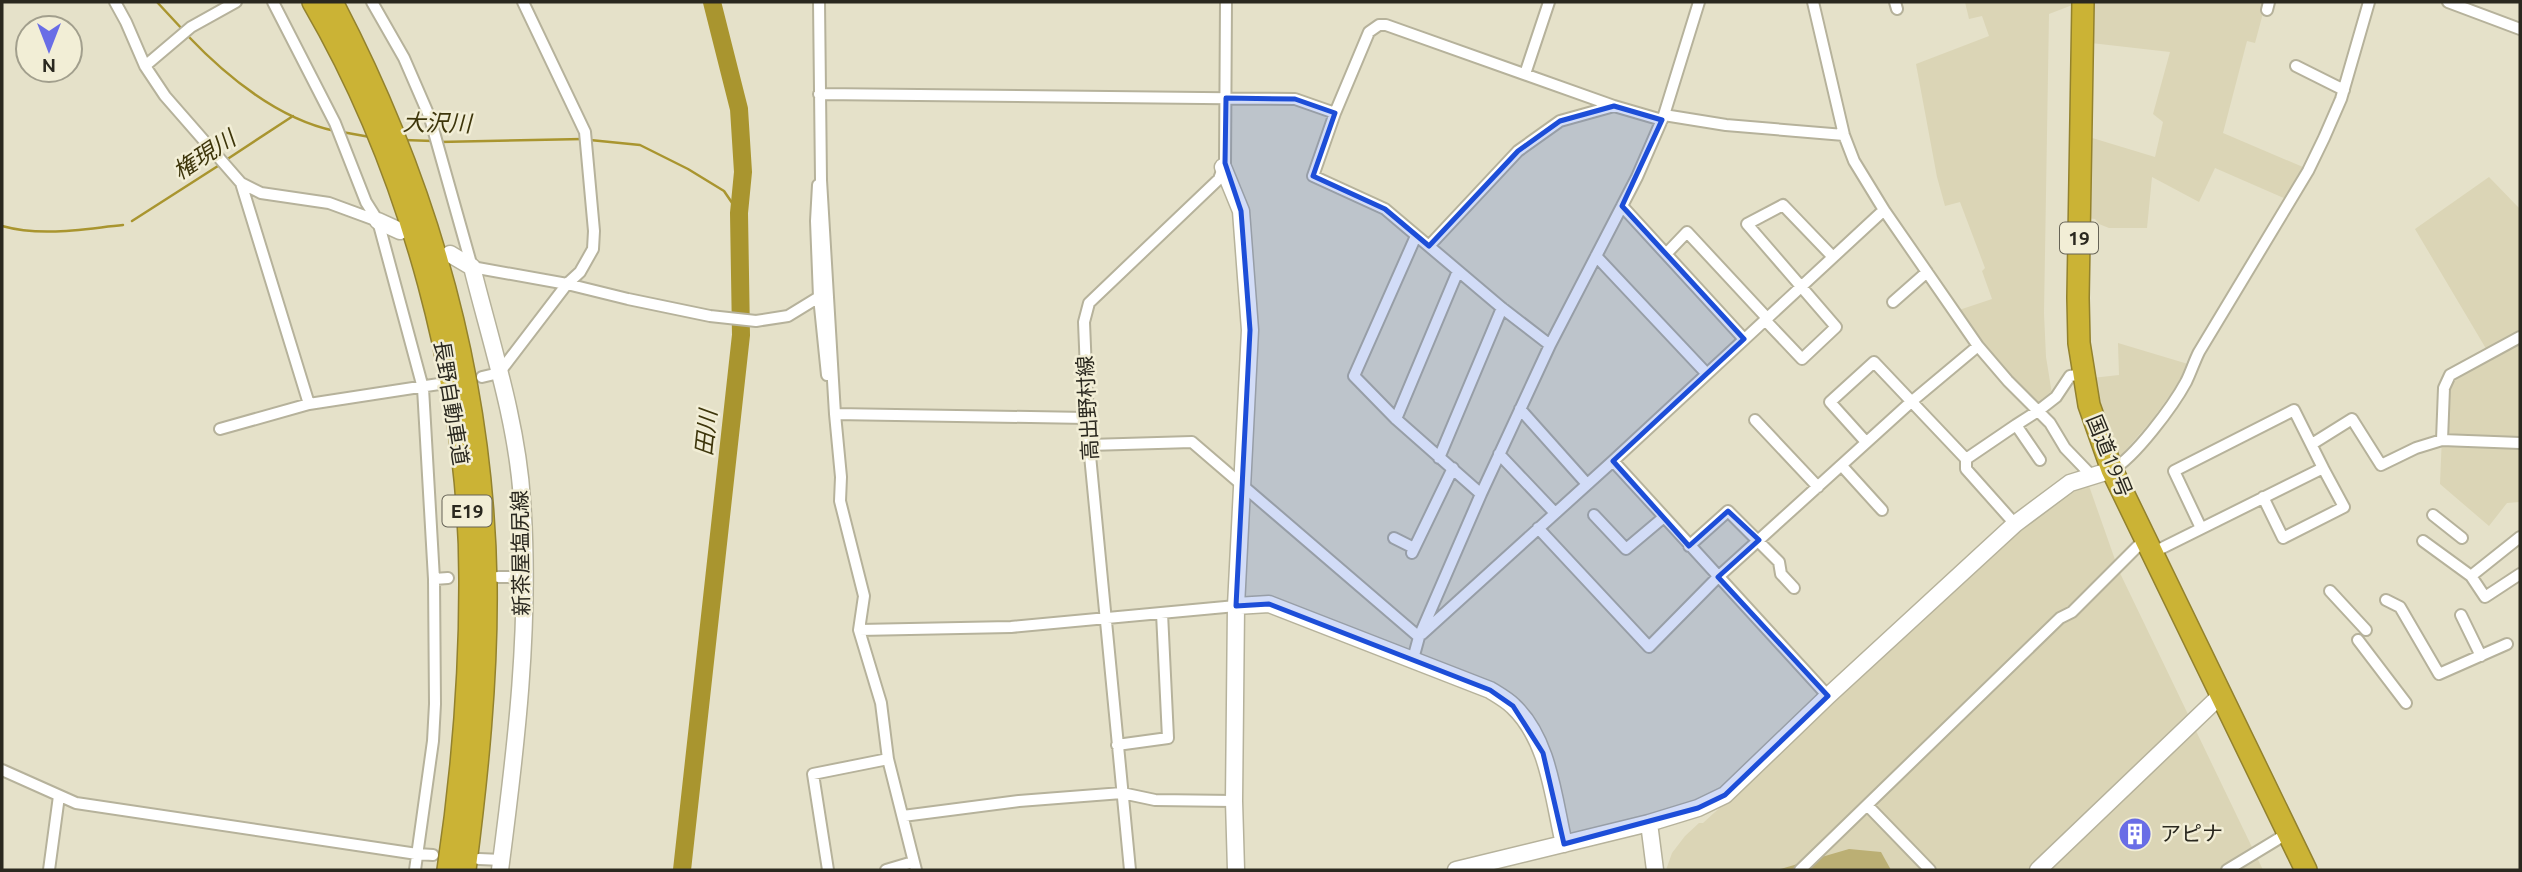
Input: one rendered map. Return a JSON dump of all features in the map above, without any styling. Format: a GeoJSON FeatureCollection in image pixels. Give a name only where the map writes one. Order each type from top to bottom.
{"type":"FeatureCollection","features":[{"type":"Feature","properties":{"kind":"highway","name":"長野自動車道"},"geometry":{"type":"LineString","coordinates":[[313,2],[381,122]]}},
{"type":"Feature","properties":{"kind":"highway","name":"長野自動車道"},"geometry":{"type":"LineString","coordinates":[[332,2],[445,281],[477,443],[486,585],[472,865]]}},
{"type":"Feature","properties":{"kind":"highway","name":"国道19号"},"geometry":{"type":"LineString","coordinates":[[2083,2],[2078,298],[2083,374],[2102,473],[2148,546],[2306,870]]}},
{"type":"Feature","properties":{"kind":"highway","name":"長野自動車道"},"geometry":{"type":"LineString","coordinates":[[397,162],[429,284],[452,390],[466,500],[470,583],[468,662],[462,755],[448,870]]}},
{"type":"Feature","properties":{"kind":"street"},"geometry":{"type":"LineString","coordinates":[[115,2],[145,66],[165,96],[241,183],[309,404]]}},
{"type":"Feature","properties":{"kind":"street"},"geometry":{"type":"LineString","coordinates":[[145,66],[191,27],[236,2]]}},
{"type":"Feature","properties":{"kind":"street"},"geometry":{"type":"LineString","coordinates":[[273,2],[335,123],[366,202],[378,221],[423,388],[434,579],[433,741],[415,870]]}},
{"type":"Feature","properties":{"kind":"street"},"geometry":{"type":"LineString","coordinates":[[372,2],[404,58],[430,118],[472,267]]}},
{"type":"Feature","properties":{"kind":"street"},"geometry":{"type":"LineString","coordinates":[[490,375],[580,272],[593,249],[594,231],[585,132],[523,2]]}},
{"type":"Feature","properties":{"kind":"street"},"geometry":{"type":"LineString","coordinates":[[819,2],[821,180],[841,502],[864,596],[859,630],[881,703],[888,759],[915,866],[886,870]]}},
{"type":"Feature","properties":{"kind":"street"},"geometry":{"type":"LineString","coordinates":[[1226,2],[1223,167],[1241,211],[1250,330],[1236,606],[1236,870]]}},
{"type":"Feature","properties":{"kind":"street"},"geometry":{"type":"LineString","coordinates":[[1525,74],[1549,2]]}},
{"type":"Feature","properties":{"kind":"street"},"geometry":{"type":"LineString","coordinates":[[1413,659],[1419,637],[1499,454],[1663,118],[1699,2]]}},
{"type":"Feature","properties":{"kind":"street"},"geometry":{"type":"LineString","coordinates":[[1813,2],[1844,135],[1854,161],[1884,210],[1978,346],[2008,382],[2049,423],[2065,448],[2102,473]]}},
{"type":"Feature","properties":{"kind":"street"},"geometry":{"type":"LineString","coordinates":[[1456,870],[1649,822],[1698,808],[1725,794],[2015,524],[2070,483],[2122,464],[2158,422],[2185,382],[2199,352],[2308,171],[2344,90],[2369,2]]}},
{"type":"Feature","properties":{"kind":"street"},"geometry":{"type":"LineString","coordinates":[[2448,2],[2520,29]]}},
{"type":"Feature","properties":{"kind":"street"},"geometry":{"type":"LineString","coordinates":[[1550,345],[1385,209],[1313,176],[1368,32],[1379,25],[1386,25],[1615,106],[1663,118],[1844,135]]}},
{"type":"Feature","properties":{"kind":"street"},"geometry":{"type":"LineString","coordinates":[[2296,66],[2344,90]]}},
{"type":"Feature","properties":{"kind":"street"},"geometry":{"type":"LineString","coordinates":[[819,94],[1295,99],[1335,113]]}},
{"type":"Feature","properties":{"kind":"street"},"geometry":{"type":"LineString","coordinates":[[1429,246],[1518,151],[1560,121],[1615,106]]}},
{"type":"Feature","properties":{"kind":"street","name":"高出野村線"},"geometry":{"type":"LineString","coordinates":[[1130,870],[1089,445],[1084,322],[1089,303],[1219,179],[1223,167]]}},
{"type":"Feature","properties":{"kind":"street"},"geometry":{"type":"LineString","coordinates":[[821,180],[817,187],[819,298],[829,395],[835,414]]}},
{"type":"Feature","properties":{"kind":"street"},"geometry":{"type":"LineString","coordinates":[[241,183],[261,193],[329,203],[400,231]]}},
{"type":"Feature","properties":{"kind":"street"},"geometry":{"type":"LineString","coordinates":[[1622,205],[1744,340]]}},
{"type":"Feature","properties":{"kind":"street"},"geometry":{"type":"LineString","coordinates":[[1666,254],[1687,232],[1802,359],[1836,327],[1747,225],[1783,205],[1833,257]]}},
{"type":"Feature","properties":{"kind":"street"},"geometry":{"type":"LineString","coordinates":[[1419,637],[1884,210]]}},
{"type":"Feature","properties":{"kind":"street"},"geometry":{"type":"LineString","coordinates":[[1416,236],[1354,376],[1396,419],[1481,494]]}},
{"type":"Feature","properties":{"kind":"street"},"geometry":{"type":"LineString","coordinates":[[450,254],[472,267],[567,284],[710,316],[756,321],[788,316],[819,298]]}},
{"type":"Feature","properties":{"kind":"street"},"geometry":{"type":"LineString","coordinates":[[1596,256],[1707,374]]}},
{"type":"Feature","properties":{"kind":"street","name":"新茶屋塩尻線"},"geometry":{"type":"LineString","coordinates":[[472,267],[490,375],[512,422],[522,500],[524,577],[521,698],[501,865]]}},
{"type":"Feature","properties":{"kind":"street"},"geometry":{"type":"LineString","coordinates":[[1396,419],[1458,271]]}},
{"type":"Feature","properties":{"kind":"street"},"geometry":{"type":"LineString","coordinates":[[1893,302],[1927,272]]}},
{"type":"Feature","properties":{"kind":"street"},"geometry":{"type":"LineString","coordinates":[[1439,458],[1502,308]]}},
{"type":"Feature","properties":{"kind":"street"},"geometry":{"type":"LineString","coordinates":[[2442,440],[2444,388],[2450,375],[2520,337]]}},
{"type":"Feature","properties":{"kind":"street"},"geometry":{"type":"LineString","coordinates":[[1538,528],[1649,647],[1718,577],[1911,402],[1978,346]]}},
{"type":"Feature","properties":{"kind":"street"},"geometry":{"type":"LineString","coordinates":[[1866,442],[1830,402],[1874,362],[1966,459],[1966,469],[2015,524]]}},
{"type":"Feature","properties":{"kind":"street"},"geometry":{"type":"LineString","coordinates":[[1966,459],[2045,407],[2056,397],[2070,376],[2083,374]]}},
{"type":"Feature","properties":{"kind":"street"},"geometry":{"type":"LineString","coordinates":[[220,429],[309,404],[439,384]]}},
{"type":"Feature","properties":{"kind":"street"},"geometry":{"type":"LineString","coordinates":[[1520,409],[1587,484]]}},
{"type":"Feature","properties":{"kind":"street"},"geometry":{"type":"LineString","coordinates":[[2201,528],[2174,471],[2294,410],[2344,507],[2283,538],[2263,497]]}},
{"type":"Feature","properties":{"kind":"street"},"geometry":{"type":"LineString","coordinates":[[835,414],[1087,418]]}},
{"type":"Feature","properties":{"kind":"street"},"geometry":{"type":"LineString","coordinates":[[2312,444],[2352,419],[2381,465],[2416,448],[2442,440],[2520,443]]}},
{"type":"Feature","properties":{"kind":"street"},"geometry":{"type":"LineString","coordinates":[[1755,420],[1818,487]]}},
{"type":"Feature","properties":{"kind":"street"},"geometry":{"type":"LineString","coordinates":[[2017,425],[2040,460]]}},
{"type":"Feature","properties":{"kind":"street"},"geometry":{"type":"LineString","coordinates":[[1089,445],[1192,442],[1419,637]]}},
{"type":"Feature","properties":{"kind":"street"},"geometry":{"type":"LineString","coordinates":[[1499,454],[1555,513]]}},
{"type":"Feature","properties":{"kind":"street"},"geometry":{"type":"LineString","coordinates":[[1613,461],[1828,696]]}},
{"type":"Feature","properties":{"kind":"street"},"geometry":{"type":"LineString","coordinates":[[1842,466],[1882,510]]}},
{"type":"Feature","properties":{"kind":"street"},"geometry":{"type":"LineString","coordinates":[[1800,870],[2060,618],[2072,612],[2148,546],[2201,528],[2323,468]]}},
{"type":"Feature","properties":{"kind":"street"},"geometry":{"type":"LineString","coordinates":[[1394,538],[1413,551],[1452,469]]}},
{"type":"Feature","properties":{"kind":"street"},"geometry":{"type":"LineString","coordinates":[[1689,545],[1728,511],[1779,562],[1781,574],[1794,588]]}},
{"type":"Feature","properties":{"kind":"street"},"geometry":{"type":"LineString","coordinates":[[2433,514],[2462,538]]}},
{"type":"Feature","properties":{"kind":"street"},"geometry":{"type":"LineString","coordinates":[[1594,515],[1626,549],[1664,517]]}},
{"type":"Feature","properties":{"kind":"street"},"geometry":{"type":"LineString","coordinates":[[2471,576],[2520,537]]}},
{"type":"Feature","properties":{"kind":"street"},"geometry":{"type":"LineString","coordinates":[[2423,541],[2471,576],[2484,597],[2520,574]]}},
{"type":"Feature","properties":{"kind":"street"},"geometry":{"type":"LineString","coordinates":[[498,577],[524,577]]}},
{"type":"Feature","properties":{"kind":"street"},"geometry":{"type":"LineString","coordinates":[[434,579],[448,578]]}},
{"type":"Feature","properties":{"kind":"street"},"geometry":{"type":"LineString","coordinates":[[2330,591],[2366,630]]}},
{"type":"Feature","properties":{"kind":"street"},"geometry":{"type":"LineString","coordinates":[[2386,600],[2400,607],[2439,674],[2507,644]]}},
{"type":"Feature","properties":{"kind":"street"},"geometry":{"type":"LineString","coordinates":[[859,630],[1011,627],[1269,604],[1490,690],[1513,706],[1530,727],[1543,753],[1564,844]]}},
{"type":"Feature","properties":{"kind":"street"},"geometry":{"type":"LineString","coordinates":[[1117,746],[1168,738],[1162,613]]}},
{"type":"Feature","properties":{"kind":"street"},"geometry":{"type":"LineString","coordinates":[[2461,615],[2481,656]]}},
{"type":"Feature","properties":{"kind":"street"},"geometry":{"type":"LineString","coordinates":[[2358,640],[2399,699]]}},
{"type":"Feature","properties":{"kind":"street"},"geometry":{"type":"LineString","coordinates":[[2038,870],[2221,695]]}},
{"type":"Feature","properties":{"kind":"street"},"geometry":{"type":"LineString","coordinates":[[828,870],[813,774],[888,759]]}},
{"type":"Feature","properties":{"kind":"street"},"geometry":{"type":"LineString","coordinates":[[2,769],[76,803],[433,855]]}},
{"type":"Feature","properties":{"kind":"street"},"geometry":{"type":"LineString","coordinates":[[903,816],[1019,801],[1122,793],[1155,800],[1234,801]]}},
{"type":"Feature","properties":{"kind":"street"},"geometry":{"type":"LineString","coordinates":[[49,870],[59,796]]}},
{"type":"Feature","properties":{"kind":"street"},"geometry":{"type":"LineString","coordinates":[[1867,805],[1930,870]]}},
{"type":"Feature","properties":{"kind":"street"},"geometry":{"type":"LineString","coordinates":[[1649,822],[1655,870]]}},
{"type":"Feature","properties":{"kind":"street"},"geometry":{"type":"LineString","coordinates":[[2227,870],[2288,833]]}},
{"type":"Feature","properties":{"kind":"street"},"geometry":{"type":"LineString","coordinates":[[472,865],[501,865]]}},
{"type":"Feature","properties":{"kind":"highlighted area"},"geometry":{"type":"Polygon","coordinates":[[[1226,98],[1295,99],[1335,113],[1313,176],[1385,209],[1429,246],[1518,151],[1560,121],[1614,106],[1662,120],[1622,206],[1744,339],[1613,461],[1689,546],[1728,511],[1759,540],[1718,577],[1828,696],[1725,795],[1698,808],[1564,844],[1543,753],[1513,706],[1490,690],[1269,604],[1236,606],[1250,330],[1241,211],[1225,163],[1226,98]]]}},
{"type":"Feature","properties":{"kind":"shaded area"},"geometry":{"type":"Polygon","coordinates":[[[1965,2],[2075,2],[2049,14],[2044,313],[2046,357],[2052,394],[2037,404],[1990,355],[1959,310],[1992,299],[1982,271],[1985,268],[1960,202],[1945,206],[1916,64],[1989,36],[1982,16],[1969,19],[1965,2]]]}},
{"type":"Feature","properties":{"kind":"shaded area"},"geometry":{"type":"Polygon","coordinates":[[[2091,2],[2266,2],[2255,43],[2247,41],[2223,133],[2303,167],[2286,199],[2215,168],[2199,202],[2152,177],[2147,228],[2109,228],[2095,219],[2086,218],[2089,137],[2155,157],[2163,122],[2153,114],[2170,52],[2091,43],[2091,2]]]}},
{"type":"Feature","properties":{"kind":"shaded area"},"geometry":{"type":"Polygon","coordinates":[[[2489,177],[2520,209],[2520,502],[2507,503],[2489,526],[2440,484],[2444,388],[2450,375],[2488,352],[2415,229],[2489,177]]]}},
{"type":"Feature","properties":{"kind":"shaded area"},"geometry":{"type":"Polygon","coordinates":[[[2118,343],[2188,364],[2152,420],[2118,459],[2106,429],[2092,378],[2119,375],[2118,343]]]}},
{"type":"Feature","properties":{"kind":"shaded area"},"geometry":{"type":"Polygon","coordinates":[[[2088,483],[2119,571],[2263,870],[1666,870],[1672,853],[1685,836],[1699,823],[1703,823],[1914,629],[1911,626],[1989,556],[1992,558],[2040,512],[2088,483]]]}},
{"type":"Feature","properties":{"kind":"shaded area"},"geometry":{"type":"Polygon","coordinates":[[[1849,849],[1881,852],[1891,870],[1777,870],[1849,849]]]}},
{"type":"Feature","properties":{"kind":"waterway","name":"大沢川"},"geometry":{"type":"LineString","coordinates":[[157,2],[183,30]]}},
{"type":"Feature","properties":{"kind":"waterway","name":"田川"},"geometry":{"type":"LineString","coordinates":[[682,870],[741,335],[739,213],[743,172],[739,109],[712,2]]}},
{"type":"Feature","properties":{"kind":"waterway","name":"大沢川"},"geometry":{"type":"LineString","coordinates":[[187,35],[236,81],[255,94],[293,117],[335,131]]}},
{"type":"Feature","properties":{"kind":"waterway","name":"権現川"},"geometry":{"type":"LineString","coordinates":[[226,160],[293,116]]}},
{"type":"Feature","properties":{"kind":"waterway","name":"大沢川"},"geometry":{"type":"LineString","coordinates":[[342,132],[370,137]]}},
{"type":"Feature","properties":{"kind":"waterway","name":"大沢川"},"geometry":{"type":"LineString","coordinates":[[439,142],[583,139]]}},
{"type":"Feature","properties":{"kind":"waterway","name":"大沢川"},"geometry":{"type":"LineString","coordinates":[[404,140],[433,141]]}},
{"type":"Feature","properties":{"kind":"waterway","name":"大沢川"},"geometry":{"type":"LineString","coordinates":[[590,140],[640,145],[724,191],[739,213]]}},
{"type":"Feature","properties":{"kind":"waterway","name":"権現川"},"geometry":{"type":"LineString","coordinates":[[132,221],[221,164]]}},
{"type":"Feature","properties":{"kind":"waterway","name":"権現川"},"geometry":{"type":"LineString","coordinates":[[2,226],[47,232],[123,225]]}},
{"type":"Feature","properties":{"kind":"place","name":"アピナ"},"geometry":{"type":"Point","coordinates":[2135,834]}}]}
